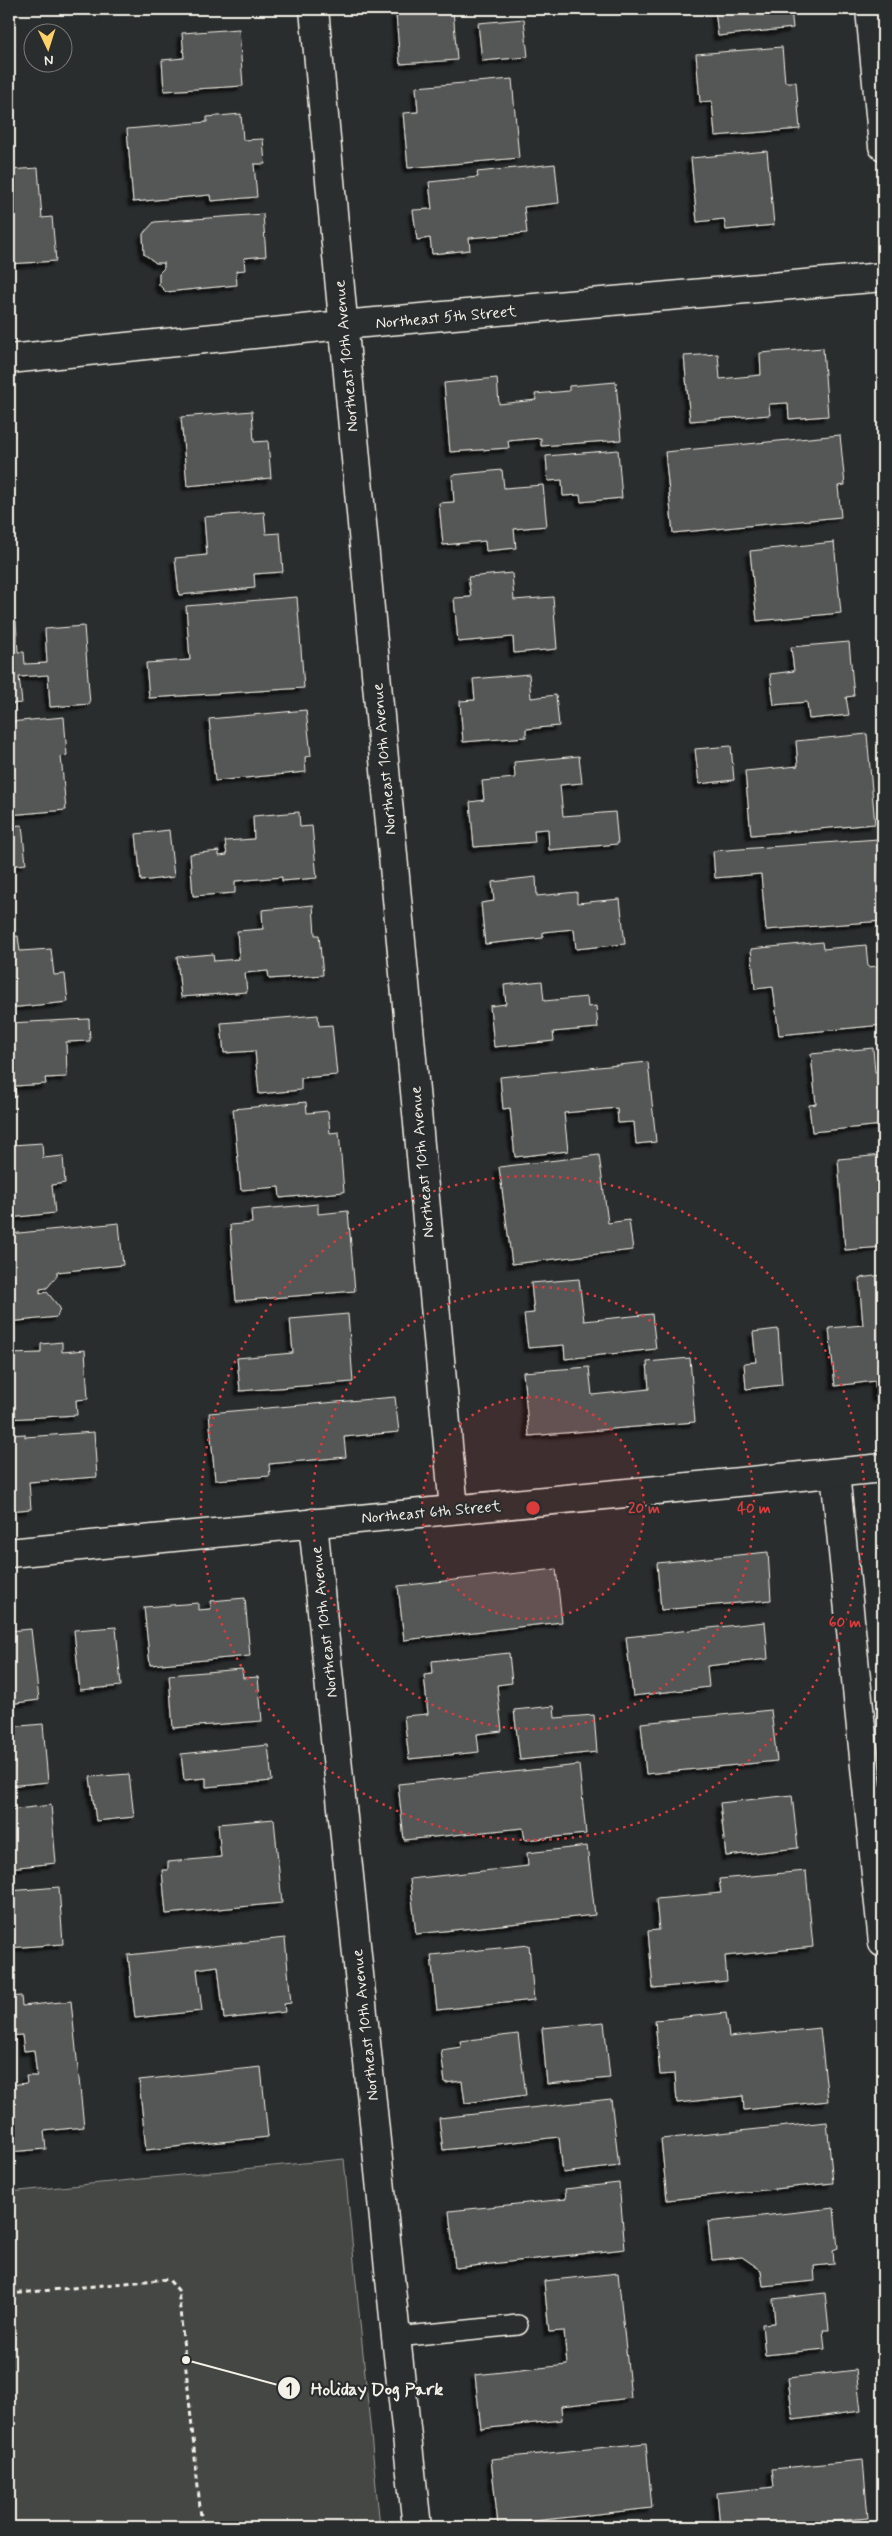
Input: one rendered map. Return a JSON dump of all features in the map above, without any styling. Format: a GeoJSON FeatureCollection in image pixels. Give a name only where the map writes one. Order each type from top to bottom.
{"type":"FeatureCollection","features":[{"type":"Feature","properties":{"kind":"street","name":"Northeast 10th Avenue"},"geometry":{"type":"LineString","coordinates":[[314,9],[454,1509]]}},
{"type":"Feature","properties":{"kind":"street"},"geometry":{"type":"LineString","coordinates":[[870,9],[883,146]]}},
{"type":"Feature","properties":{"kind":"street","name":"Northeast 5th Street"},"geometry":{"type":"LineString","coordinates":[[9,359],[342,325],[883,277]]}},
{"type":"Feature","properties":{"kind":"street","name":"Northeast 6th Street"},"geometry":{"type":"LineString","coordinates":[[9,1553],[883,1468]]}},
{"type":"Feature","properties":{"kind":"street"},"geometry":{"type":"LineString","coordinates":[[835,1473],[883,1943]]}},
{"type":"Feature","properties":{"kind":"street","name":"Northeast 10th Avenue"},"geometry":{"type":"LineString","coordinates":[[313,1523],[396,2337],[418,2527]]}},
{"type":"Feature","properties":{"kind":"lane"},"geometry":{"type":"LineString","coordinates":[[396,2337],[518,2325]]}},
{"type":"Feature","properties":{"kind":"path"},"geometry":{"type":"LineString","coordinates":[[9,2294],[168,2279],[178,2290],[202,2527]]}},
{"type":"Feature","properties":{"kind":"shaded area"},"geometry":{"type":"Polygon","coordinates":[[[344,2159],[380,2527],[9,2527],[9,2192],[344,2159]]]}},
{"type":"Feature","properties":{"kind":"building"},"geometry":{"type":"Polygon","coordinates":[[[403,9],[453,9],[457,60],[400,64],[396,14],[403,13],[403,9]]]}},
{"type":"Feature","properties":{"kind":"building"},"geometry":{"type":"Polygon","coordinates":[[[715,9],[791,9],[793,28],[718,36],[715,9]]]}},
{"type":"Feature","properties":{"kind":"building"},"geometry":{"type":"Polygon","coordinates":[[[524,19],[528,57],[482,61],[478,23],[524,19]]]}},
{"type":"Feature","properties":{"kind":"building"},"geometry":{"type":"Polygon","coordinates":[[[9,24],[14,68],[9,69],[9,24]]]}},
{"type":"Feature","properties":{"kind":"building"},"geometry":{"type":"Polygon","coordinates":[[[239,29],[243,86],[164,91],[162,60],[184,58],[182,33],[239,29]]]}},
{"type":"Feature","properties":{"kind":"building"},"geometry":{"type":"Polygon","coordinates":[[[782,47],[785,82],[796,82],[800,129],[715,136],[712,101],[700,102],[696,54],[782,47]]]}},
{"type":"Feature","properties":{"kind":"building"},"geometry":{"type":"Polygon","coordinates":[[[512,79],[519,158],[408,168],[403,113],[418,112],[416,87],[512,79]]]}},
{"type":"Feature","properties":{"kind":"building"},"geometry":{"type":"Polygon","coordinates":[[[241,114],[243,140],[263,139],[265,164],[254,164],[257,197],[211,201],[210,195],[133,202],[127,129],[207,122],[207,117],[241,114]]]}},
{"type":"Feature","properties":{"kind":"building"},"geometry":{"type":"Polygon","coordinates":[[[767,151],[774,225],[726,230],[724,219],[697,222],[691,158],[767,151]]]}},
{"type":"Feature","properties":{"kind":"building"},"geometry":{"type":"Polygon","coordinates":[[[555,164],[559,203],[524,207],[527,233],[469,238],[470,250],[432,254],[430,238],[417,240],[413,210],[432,209],[429,182],[478,177],[477,172],[555,164]]]}},
{"type":"Feature","properties":{"kind":"building"},"geometry":{"type":"Polygon","coordinates":[[[38,168],[42,218],[52,217],[56,261],[9,264],[9,170],[38,168]]]}},
{"type":"Feature","properties":{"kind":"building"},"geometry":{"type":"Polygon","coordinates":[[[263,214],[266,256],[244,258],[245,270],[236,271],[237,285],[166,292],[159,285],[159,273],[164,268],[164,263],[156,263],[144,254],[143,234],[154,222],[263,214]]]}},
{"type":"Feature","properties":{"kind":"building"},"geometry":{"type":"Polygon","coordinates":[[[823,348],[828,416],[789,419],[788,403],[769,404],[770,415],[690,421],[684,356],[718,354],[720,379],[761,375],[760,353],[823,348]]]}},
{"type":"Feature","properties":{"kind":"building"},"geometry":{"type":"Polygon","coordinates":[[[497,378],[499,404],[536,400],[535,394],[569,391],[569,386],[616,382],[621,440],[541,446],[541,438],[508,441],[509,448],[450,452],[444,383],[497,378]]]}},
{"type":"Feature","properties":{"kind":"building"},"geometry":{"type":"Polygon","coordinates":[[[252,411],[254,442],[268,441],[271,478],[187,486],[181,417],[252,411]]]}},
{"type":"Feature","properties":{"kind":"building"},"geometry":{"type":"Polygon","coordinates":[[[840,435],[845,485],[838,486],[841,517],[673,533],[665,452],[840,435]]]}},
{"type":"Feature","properties":{"kind":"building"},"geometry":{"type":"Polygon","coordinates":[[[618,450],[622,498],[581,502],[580,495],[563,496],[562,480],[548,481],[546,456],[618,450]]]}},
{"type":"Feature","properties":{"kind":"building"},"geometry":{"type":"Polygon","coordinates":[[[502,470],[504,488],[543,485],[547,526],[514,529],[516,548],[486,551],[485,541],[443,545],[439,503],[454,502],[452,475],[502,470]]]}},
{"type":"Feature","properties":{"kind":"building"},"geometry":{"type":"Polygon","coordinates":[[[264,512],[266,534],[280,533],[283,572],[254,574],[255,588],[179,595],[175,558],[207,555],[204,517],[264,512]]]}},
{"type":"Feature","properties":{"kind":"building"},"geometry":{"type":"Polygon","coordinates":[[[834,542],[841,613],[757,621],[750,551],[834,542]]]}},
{"type":"Feature","properties":{"kind":"building"},"geometry":{"type":"Polygon","coordinates":[[[512,573],[514,600],[553,597],[557,649],[514,653],[513,637],[458,642],[454,598],[471,597],[468,577],[512,573]]]}},
{"type":"Feature","properties":{"kind":"building"},"geometry":{"type":"Polygon","coordinates":[[[297,597],[304,688],[149,698],[146,663],[190,660],[186,606],[297,597]]]}},
{"type":"Feature","properties":{"kind":"building"},"geometry":{"type":"Polygon","coordinates":[[[16,621],[18,652],[24,652],[25,664],[47,663],[45,629],[84,626],[90,704],[50,707],[48,675],[19,677],[22,703],[9,704],[9,622],[16,621]]]}},
{"type":"Feature","properties":{"kind":"building"},"geometry":{"type":"Polygon","coordinates":[[[849,642],[854,696],[846,697],[849,715],[809,719],[807,702],[774,705],[770,674],[794,671],[791,647],[849,642]]]}},
{"type":"Feature","properties":{"kind":"building"},"geometry":{"type":"Polygon","coordinates":[[[529,674],[531,698],[556,695],[559,726],[526,729],[526,737],[463,742],[460,701],[475,700],[473,679],[529,674]]]}},
{"type":"Feature","properties":{"kind":"building"},"geometry":{"type":"Polygon","coordinates":[[[306,710],[311,756],[305,757],[306,772],[215,781],[209,719],[306,710]]]}},
{"type":"Feature","properties":{"kind":"building"},"geometry":{"type":"Polygon","coordinates":[[[64,717],[67,755],[61,756],[66,810],[9,815],[9,722],[64,717]]]}},
{"type":"Feature","properties":{"kind":"building"},"geometry":{"type":"Polygon","coordinates":[[[867,734],[875,824],[751,835],[745,771],[798,766],[796,741],[867,734]]]}},
{"type":"Feature","properties":{"kind":"building"},"geometry":{"type":"Polygon","coordinates":[[[731,746],[734,780],[699,784],[695,749],[731,746]]]}},
{"type":"Feature","properties":{"kind":"building"},"geometry":{"type":"Polygon","coordinates":[[[579,756],[582,783],[560,785],[563,816],[615,812],[618,844],[549,850],[548,829],[534,830],[535,842],[474,847],[470,802],[484,800],[482,781],[515,778],[514,762],[579,756]]]}},
{"type":"Feature","properties":{"kind":"building"},"geometry":{"type":"Polygon","coordinates":[[[299,812],[300,827],[312,826],[317,878],[282,881],[282,877],[235,881],[235,893],[193,896],[190,854],[219,851],[219,856],[227,855],[225,841],[254,839],[253,816],[299,812]]]}},
{"type":"Feature","properties":{"kind":"building"},"geometry":{"type":"Polygon","coordinates":[[[22,825],[26,864],[9,866],[9,826],[22,825]]]}},
{"type":"Feature","properties":{"kind":"building"},"geometry":{"type":"Polygon","coordinates":[[[169,830],[174,877],[141,881],[136,834],[169,830]]]}},
{"type":"Feature","properties":{"kind":"building"},"geometry":{"type":"Polygon","coordinates":[[[878,839],[883,921],[766,930],[761,874],[715,878],[713,851],[878,839]]]}},
{"type":"Feature","properties":{"kind":"building"},"geometry":{"type":"Polygon","coordinates":[[[536,877],[537,896],[577,892],[577,903],[620,899],[625,944],[576,949],[574,929],[543,932],[543,938],[485,944],[481,903],[494,901],[492,882],[536,877]]]}},
{"type":"Feature","properties":{"kind":"building"},"geometry":{"type":"Polygon","coordinates":[[[313,905],[315,935],[319,935],[323,975],[269,979],[268,971],[245,973],[247,992],[181,997],[177,957],[213,954],[214,961],[239,959],[237,931],[263,929],[262,910],[313,905]]]}},
{"type":"Feature","properties":{"kind":"building"},"geometry":{"type":"Polygon","coordinates":[[[18,936],[20,951],[51,949],[54,975],[65,974],[68,1002],[9,1008],[9,937],[18,936]]]}},
{"type":"Feature","properties":{"kind":"building"},"geometry":{"type":"Polygon","coordinates":[[[822,942],[823,949],[866,945],[868,967],[879,966],[883,1025],[779,1035],[773,987],[755,989],[751,949],[822,942]]]}},
{"type":"Feature","properties":{"kind":"building"},"geometry":{"type":"Polygon","coordinates":[[[542,981],[544,1001],[587,997],[588,1007],[596,1006],[598,1028],[553,1032],[554,1041],[494,1047],[490,1006],[506,1004],[504,985],[542,981]]]}},
{"type":"Feature","properties":{"kind":"building"},"geometry":{"type":"Polygon","coordinates":[[[318,1015],[319,1026],[332,1025],[337,1075],[301,1078],[301,1090],[259,1094],[255,1051],[224,1053],[221,1023],[318,1015]]]}},
{"type":"Feature","properties":{"kind":"building"},"geometry":{"type":"Polygon","coordinates":[[[89,1019],[90,1041],[66,1042],[67,1077],[45,1078],[46,1084],[15,1086],[16,1097],[9,1098],[9,1023],[89,1019]]]}},
{"type":"Feature","properties":{"kind":"building"},"geometry":{"type":"Polygon","coordinates":[[[873,1048],[875,1072],[883,1072],[883,1125],[812,1132],[809,1105],[816,1104],[811,1054],[873,1048]]]}},
{"type":"Feature","properties":{"kind":"building"},"geometry":{"type":"Polygon","coordinates":[[[648,1062],[656,1142],[636,1144],[634,1122],[618,1123],[617,1108],[564,1113],[568,1151],[515,1157],[510,1108],[503,1109],[500,1077],[648,1062]]]}},
{"type":"Feature","properties":{"kind":"building"},"geometry":{"type":"Polygon","coordinates":[[[306,1102],[307,1113],[328,1111],[330,1133],[339,1132],[344,1192],[280,1198],[279,1187],[241,1190],[233,1109],[306,1102]]]}},
{"type":"Feature","properties":{"kind":"building"},"geometry":{"type":"Polygon","coordinates":[[[9,1137],[11,1137],[12,1145],[42,1143],[43,1158],[63,1156],[65,1183],[52,1185],[55,1213],[9,1218],[9,1137]]]}},
{"type":"Feature","properties":{"kind":"building"},"geometry":{"type":"Polygon","coordinates":[[[599,1155],[608,1223],[629,1220],[633,1250],[512,1264],[499,1167],[599,1155]]]}},
{"type":"Feature","properties":{"kind":"building"},"geometry":{"type":"Polygon","coordinates":[[[883,1155],[883,1247],[845,1250],[838,1159],[883,1155]]]}},
{"type":"Feature","properties":{"kind":"building"},"geometry":{"type":"Polygon","coordinates":[[[318,1204],[318,1214],[348,1211],[355,1291],[236,1301],[230,1225],[252,1223],[251,1210],[318,1204]]]}},
{"type":"Feature","properties":{"kind":"building"},"geometry":{"type":"Polygon","coordinates":[[[119,1223],[123,1265],[57,1272],[57,1276],[47,1288],[40,1289],[40,1294],[47,1292],[60,1308],[57,1317],[9,1322],[9,1234],[119,1223]]]}},
{"type":"Feature","properties":{"kind":"building"},"geometry":{"type":"Polygon","coordinates":[[[883,1275],[883,1396],[876,1397],[875,1381],[835,1386],[829,1328],[863,1325],[859,1278],[883,1275]]]}},
{"type":"Feature","properties":{"kind":"building"},"geometry":{"type":"Polygon","coordinates":[[[579,1279],[584,1321],[652,1314],[656,1349],[565,1359],[564,1345],[528,1348],[524,1314],[534,1313],[531,1283],[579,1279]]]}},
{"type":"Feature","properties":{"kind":"building"},"geometry":{"type":"Polygon","coordinates":[[[348,1314],[353,1382],[240,1391],[237,1358],[293,1353],[290,1319],[348,1314]]]}},
{"type":"Feature","properties":{"kind":"building"},"geometry":{"type":"Polygon","coordinates":[[[778,1329],[782,1385],[746,1389],[744,1363],[756,1362],[753,1332],[778,1329]]]}},
{"type":"Feature","properties":{"kind":"building"},"geometry":{"type":"Polygon","coordinates":[[[62,1342],[62,1352],[85,1350],[88,1399],[76,1400],[77,1415],[9,1419],[9,1354],[41,1353],[41,1344],[62,1342]]]}},
{"type":"Feature","properties":{"kind":"building"},"geometry":{"type":"Polygon","coordinates":[[[690,1358],[695,1422],[529,1436],[523,1372],[589,1367],[592,1395],[649,1389],[647,1362],[690,1358]]]}},
{"type":"Feature","properties":{"kind":"building"},"geometry":{"type":"Polygon","coordinates":[[[395,1397],[399,1432],[344,1437],[346,1457],[269,1464],[270,1476],[215,1480],[209,1413],[395,1397]]]}},
{"type":"Feature","properties":{"kind":"building"},"geometry":{"type":"Polygon","coordinates":[[[94,1432],[97,1477],[29,1482],[31,1509],[9,1511],[9,1435],[25,1434],[25,1437],[94,1432]]]}},
{"type":"Feature","properties":{"kind":"building"},"geometry":{"type":"Polygon","coordinates":[[[768,1552],[771,1600],[661,1610],[657,1563],[768,1552]]]}},
{"type":"Feature","properties":{"kind":"building"},"geometry":{"type":"Polygon","coordinates":[[[556,1569],[562,1622],[404,1640],[398,1586],[556,1569]]]}},
{"type":"Feature","properties":{"kind":"building"},"geometry":{"type":"Polygon","coordinates":[[[245,1598],[250,1656],[150,1665],[144,1607],[198,1603],[198,1610],[211,1609],[210,1601],[245,1598]]]}},
{"type":"Feature","properties":{"kind":"building"},"geometry":{"type":"Polygon","coordinates":[[[765,1622],[768,1659],[707,1666],[709,1687],[633,1696],[626,1637],[765,1622]]]}},
{"type":"Feature","properties":{"kind":"building"},"geometry":{"type":"Polygon","coordinates":[[[116,1627],[121,1686],[80,1690],[74,1630],[116,1627]]]}},
{"type":"Feature","properties":{"kind":"building"},"geometry":{"type":"Polygon","coordinates":[[[31,1629],[39,1700],[9,1704],[9,1631],[31,1629]]]}},
{"type":"Feature","properties":{"kind":"building"},"geometry":{"type":"Polygon","coordinates":[[[509,1653],[512,1683],[497,1685],[502,1731],[477,1734],[479,1752],[409,1759],[404,1716],[428,1714],[424,1675],[433,1674],[432,1661],[509,1653]]]}},
{"type":"Feature","properties":{"kind":"building"},"geometry":{"type":"Polygon","coordinates":[[[242,1669],[243,1678],[258,1677],[262,1721],[173,1728],[169,1675],[242,1669]]]}},
{"type":"Feature","properties":{"kind":"building"},"geometry":{"type":"Polygon","coordinates":[[[554,1706],[555,1718],[594,1715],[597,1752],[520,1760],[514,1710],[554,1706]]]}},
{"type":"Feature","properties":{"kind":"building"},"geometry":{"type":"Polygon","coordinates":[[[771,1710],[777,1761],[646,1774],[641,1723],[771,1710]]]}},
{"type":"Feature","properties":{"kind":"building"},"geometry":{"type":"Polygon","coordinates":[[[43,1724],[48,1782],[9,1786],[9,1727],[43,1724]]]}},
{"type":"Feature","properties":{"kind":"building"},"geometry":{"type":"Polygon","coordinates":[[[268,1745],[272,1781],[206,1787],[206,1778],[184,1780],[181,1754],[268,1745]]]}},
{"type":"Feature","properties":{"kind":"building"},"geometry":{"type":"Polygon","coordinates":[[[579,1765],[586,1834],[525,1840],[523,1828],[404,1840],[398,1784],[579,1765]]]}},
{"type":"Feature","properties":{"kind":"building"},"geometry":{"type":"Polygon","coordinates":[[[129,1774],[134,1817],[96,1821],[90,1777],[129,1774]]]}},
{"type":"Feature","properties":{"kind":"building"},"geometry":{"type":"Polygon","coordinates":[[[792,1795],[798,1848],[726,1856],[720,1803],[792,1795]]]}},
{"type":"Feature","properties":{"kind":"building"},"geometry":{"type":"Polygon","coordinates":[[[51,1805],[56,1863],[9,1868],[9,1810],[51,1805]]]}},
{"type":"Feature","properties":{"kind":"building"},"geometry":{"type":"Polygon","coordinates":[[[274,1819],[282,1903],[166,1914],[162,1870],[168,1870],[168,1862],[221,1857],[218,1824],[274,1819]]]}},
{"type":"Feature","properties":{"kind":"building"},"geometry":{"type":"Polygon","coordinates":[[[587,1846],[595,1915],[416,1934],[410,1879],[528,1866],[527,1853],[587,1846]]]}},
{"type":"Feature","properties":{"kind":"building"},"geometry":{"type":"Polygon","coordinates":[[[806,1871],[813,1947],[725,1956],[727,1981],[653,1988],[648,1931],[659,1930],[656,1899],[721,1893],[719,1879],[806,1871]]]}},
{"type":"Feature","properties":{"kind":"building"},"geometry":{"type":"Polygon","coordinates":[[[59,1887],[63,1944],[9,1948],[9,1891],[59,1887]]]}},
{"type":"Feature","properties":{"kind":"building"},"geometry":{"type":"Polygon","coordinates":[[[285,1938],[291,2003],[284,2004],[285,2012],[224,2019],[218,1966],[197,1969],[202,2011],[135,2018],[128,1955],[285,1938]]]}},
{"type":"Feature","properties":{"kind":"building"},"geometry":{"type":"Polygon","coordinates":[[[529,1945],[534,2000],[437,2010],[431,1955],[529,1945]]]}},
{"type":"Feature","properties":{"kind":"building"},"geometry":{"type":"Polygon","coordinates":[[[21,1996],[22,2006],[71,2001],[84,2127],[44,2131],[46,2149],[9,2152],[9,2085],[27,2083],[26,2076],[37,2076],[34,2050],[24,2051],[22,2035],[9,2036],[9,1997],[21,1996]]]}},
{"type":"Feature","properties":{"kind":"building"},"geometry":{"type":"Polygon","coordinates":[[[726,2013],[729,2037],[820,2028],[828,2101],[744,2110],[743,2096],[677,2103],[675,2074],[660,2075],[655,2020],[726,2013]]]}},
{"type":"Feature","properties":{"kind":"building"},"geometry":{"type":"Polygon","coordinates":[[[604,2022],[610,2078],[547,2084],[542,2028],[604,2022]]]}},
{"type":"Feature","properties":{"kind":"building"},"geometry":{"type":"Polygon","coordinates":[[[518,2034],[526,2095],[465,2103],[462,2081],[445,2083],[441,2050],[461,2047],[460,2041],[518,2034]]]}},
{"type":"Feature","properties":{"kind":"building"},"geometry":{"type":"Polygon","coordinates":[[[261,2067],[268,2137],[146,2150],[139,2080],[261,2067]]]}},
{"type":"Feature","properties":{"kind":"building"},"geometry":{"type":"Polygon","coordinates":[[[611,2099],[619,2166],[563,2173],[559,2137],[443,2150],[439,2118],[611,2099]]]}},
{"type":"Feature","properties":{"kind":"building"},"geometry":{"type":"Polygon","coordinates":[[[827,2122],[833,2183],[667,2200],[661,2139],[827,2122]]]}},
{"type":"Feature","properties":{"kind":"building"},"geometry":{"type":"Polygon","coordinates":[[[619,2183],[625,2249],[455,2268],[449,2211],[566,2199],[565,2189],[619,2183]]]}},
{"type":"Feature","properties":{"kind":"building"},"geometry":{"type":"Polygon","coordinates":[[[834,2208],[838,2248],[833,2250],[834,2264],[814,2266],[815,2281],[763,2286],[761,2270],[742,2257],[712,2260],[708,2222],[834,2208]]]}},
{"type":"Feature","properties":{"kind":"building"},"geometry":{"type":"Polygon","coordinates":[[[618,2273],[631,2398],[561,2406],[562,2420],[481,2429],[475,2375],[567,2365],[564,2331],[549,2332],[544,2281],[618,2273]]]}},
{"type":"Feature","properties":{"kind":"building"},"geometry":{"type":"Polygon","coordinates":[[[825,2293],[829,2330],[823,2330],[825,2349],[765,2355],[762,2324],[775,2323],[773,2299],[825,2293]]]}},
{"type":"Feature","properties":{"kind":"building"},"geometry":{"type":"Polygon","coordinates":[[[856,2370],[861,2411],[793,2420],[788,2378],[856,2370]]]}},
{"type":"Feature","properties":{"kind":"building"},"geometry":{"type":"Polygon","coordinates":[[[646,2443],[652,2508],[498,2525],[491,2459],[646,2443]]]}},
{"type":"Feature","properties":{"kind":"building"},"geometry":{"type":"Polygon","coordinates":[[[863,2460],[868,2518],[772,2527],[720,2527],[717,2493],[774,2487],[772,2469],[863,2460]]]}},
{"type":"Feature","properties":{"kind":"place","name":"Holiday Dog Park"},"geometry":{"type":"Point","coordinates":[186,2360]}}]}
